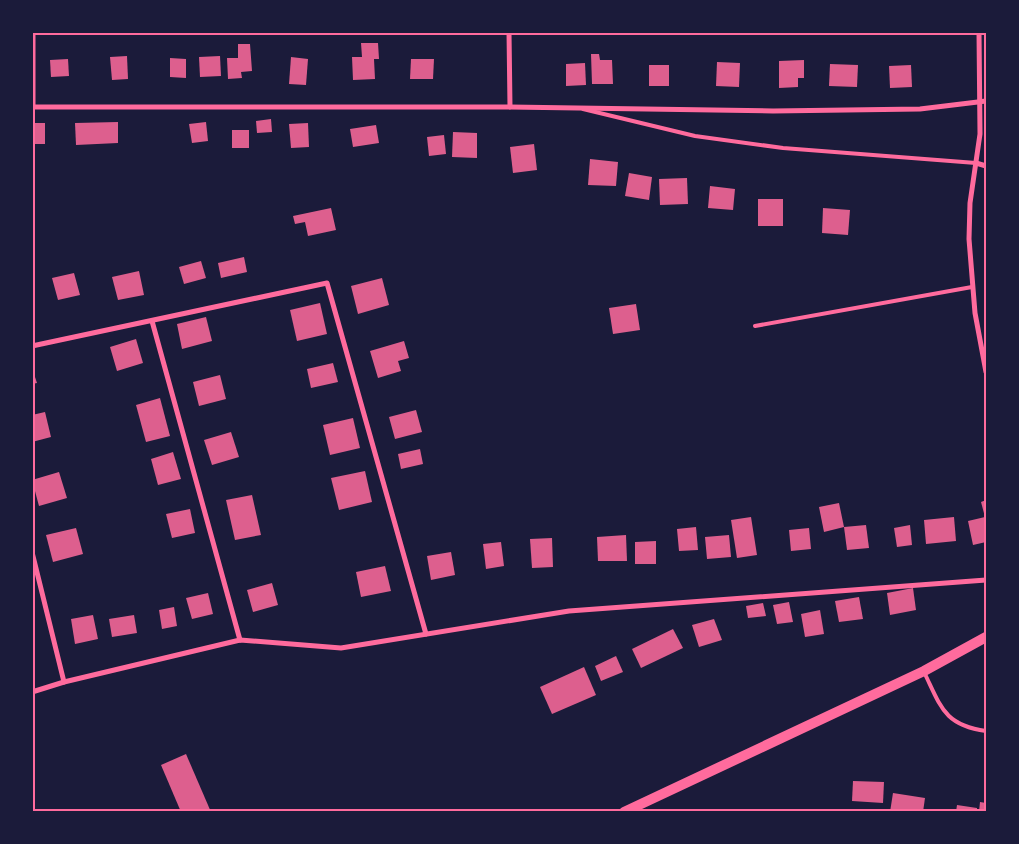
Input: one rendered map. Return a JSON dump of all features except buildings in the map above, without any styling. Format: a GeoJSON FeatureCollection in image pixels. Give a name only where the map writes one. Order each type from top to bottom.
{"type":"FeatureCollection","features":[{"type":"Feature","properties":{"kind":"main road"},"geometry":{"type":"LineString","coordinates":[[624,812],[924,671],[986,637]]}},
{"type":"Feature","properties":{"kind":"street"},"geometry":{"type":"LineString","coordinates":[[33,32],[33,107],[510,107],[773,111],[920,109],[984,101]]}},
{"type":"Feature","properties":{"kind":"street"},"geometry":{"type":"LineString","coordinates":[[509,32],[510,107]]}},
{"type":"Feature","properties":{"kind":"street"},"geometry":{"type":"LineString","coordinates":[[979,32],[984,101],[969,239],[972,287],[986,372]]}},
{"type":"Feature","properties":{"kind":"street"},"geometry":{"type":"LineString","coordinates":[[976,163],[986,166]]}},
{"type":"Feature","properties":{"kind":"street"},"geometry":{"type":"LineString","coordinates":[[32,346],[327,283],[426,634]]}},
{"type":"Feature","properties":{"kind":"street"},"geometry":{"type":"LineString","coordinates":[[152,321],[240,640]]}},
{"type":"Feature","properties":{"kind":"street"},"geometry":{"type":"LineString","coordinates":[[32,552],[64,682]]}},
{"type":"Feature","properties":{"kind":"street"},"geometry":{"type":"LineString","coordinates":[[32,692],[64,682],[240,640],[341,648],[570,612],[986,580]]}},
{"type":"Feature","properties":{"kind":"lane"},"geometry":{"type":"LineString","coordinates":[[576,108],[695,136],[784,148],[976,163]]}},
{"type":"Feature","properties":{"kind":"lane"},"geometry":{"type":"LineString","coordinates":[[755,326],[972,287]]}},
{"type":"Feature","properties":{"kind":"lane"},"geometry":{"type":"LineString","coordinates":[[924,671],[943,710],[954,721],[967,728],[986,731]]}}]}
